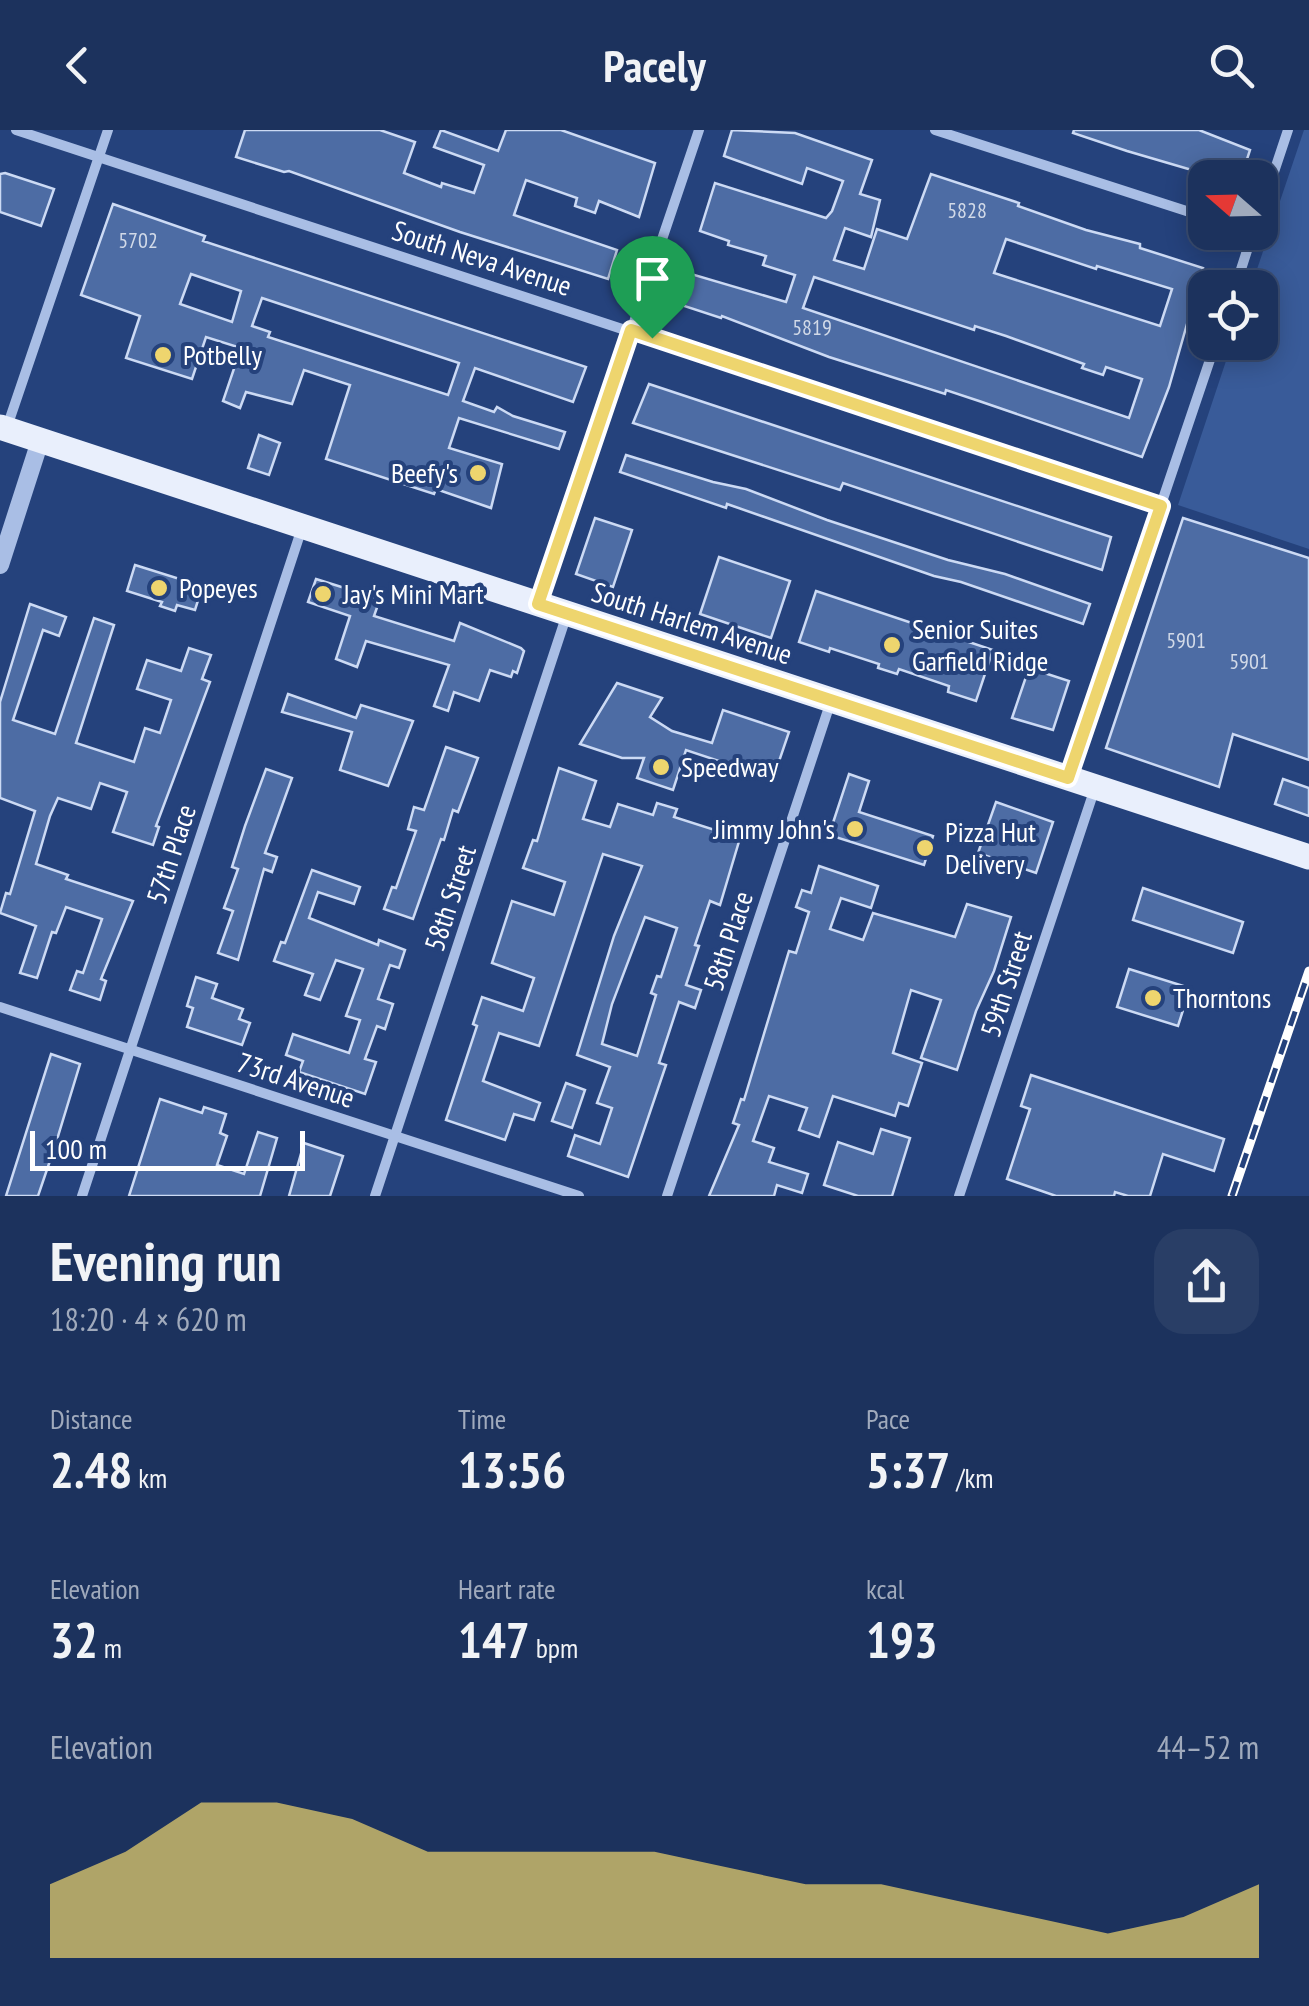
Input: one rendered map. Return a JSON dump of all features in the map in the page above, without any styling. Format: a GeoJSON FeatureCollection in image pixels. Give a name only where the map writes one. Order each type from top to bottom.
{"type":"FeatureCollection","features":[{"type":"Feature","properties":{"kind":"main road","name":"South Harlem Avenue"},"geometry":{"type":"LineString","coordinates":[[3,428],[1309,857]]}},
{"type":"Feature","properties":{"kind":"street","name":"South Neva Avenue"},"geometry":{"type":"LineString","coordinates":[[16,130],[1161,506]]}},
{"type":"Feature","properties":{"kind":"street"},"geometry":{"type":"LineString","coordinates":[[3,428],[108,130]]}},
{"type":"Feature","properties":{"kind":"street"},"geometry":{"type":"LineString","coordinates":[[538,604],[699,130]]}},
{"type":"Feature","properties":{"kind":"street"},"geometry":{"type":"LineString","coordinates":[[936,130],[1188,212]]}},
{"type":"Feature","properties":{"kind":"street"},"geometry":{"type":"LineString","coordinates":[[1278,160],[1288,130]]}},
{"type":"Feature","properties":{"kind":"street"},"geometry":{"type":"LineString","coordinates":[[1068,778],[1210,360]]}},
{"type":"Feature","properties":{"kind":"street"},"geometry":{"type":"LineString","coordinates":[[0,565],[40,440]]}},
{"type":"Feature","properties":{"kind":"street","name":"57th Place"},"geometry":{"type":"LineString","coordinates":[[82,1196],[302,527]]}},
{"type":"Feature","properties":{"kind":"street","name":"58th Street"},"geometry":{"type":"LineString","coordinates":[[375,1196],[567,614]]}},
{"type":"Feature","properties":{"kind":"street","name":"58th Place"},"geometry":{"type":"LineString","coordinates":[[666,1196],[832,700]]}},
{"type":"Feature","properties":{"kind":"street","name":"59th Street"},"geometry":{"type":"LineString","coordinates":[[959,1196],[1096,787]]}},
{"type":"Feature","properties":{"kind":"street","name":"73rd Avenue"},"geometry":{"type":"LineString","coordinates":[[0,1007],[579,1196]]}},
{"type":"Feature","properties":{"kind":"shaded area"},"geometry":{"type":"Polygon","coordinates":[[[1304,130],[1309,130],[1309,549],[1178,505],[1226,360],[1278,360],[1278,270],[1257,270],[1263,250],[1278,250],[1278,207],[1304,130]]]}},
{"type":"Feature","properties":{"kind":"building"},"geometry":{"type":"Polygon","coordinates":[[[245,130],[380,130],[415,142],[404,173],[441,187],[442,183],[474,193],[484,165],[434,147],[441,130],[498,151],[506,130],[561,130],[655,163],[639,217],[599,201],[595,213],[575,206],[577,198],[526,180],[514,215],[617,250],[608,279],[289,171],[236,157],[245,130]]]}},
{"type":"Feature","properties":{"kind":"building"},"geometry":{"type":"Polygon","coordinates":[[[732,130],[795,133],[872,160],[860,194],[880,200],[871,237],[845,228],[834,260],[864,269],[877,229],[907,239],[931,174],[1203,268],[1188,270],[1188,320],[1169,387],[1142,457],[946,390],[945,394],[829,357],[672,300],[681,271],[786,302],[795,275],[763,265],[766,256],[728,245],[729,241],[700,231],[715,183],[826,218],[843,181],[807,168],[802,184],[724,156],[732,130]],[[1006,239],[994,273],[1160,326],[1172,289],[1097,266],[1096,269],[1006,239]],[[814,277],[803,308],[1129,418],[1142,379],[1106,367],[1103,375],[1082,368],[1084,364],[1006,336],[975,326],[974,330],[814,277]]]}},
{"type":"Feature","properties":{"kind":"building"},"geometry":{"type":"Polygon","coordinates":[[[1199,130],[1250,150],[1247,160],[1188,160],[1188,169],[1073,133],[1199,130]]]}},
{"type":"Feature","properties":{"kind":"building"},"geometry":{"type":"Polygon","coordinates":[[[0,174],[54,189],[41,226],[0,212],[0,174]]]}},
{"type":"Feature","properties":{"kind":"building"},"geometry":{"type":"Polygon","coordinates":[[[113,204],[205,236],[203,241],[586,367],[573,402],[475,368],[463,401],[494,412],[497,407],[565,432],[559,449],[459,418],[449,448],[502,464],[491,508],[326,459],[350,385],[304,370],[292,404],[246,392],[240,408],[223,401],[241,348],[206,337],[192,379],[126,358],[140,316],[81,295],[113,204]],[[191,274],[180,304],[232,322],[241,291],[191,274]],[[262,298],[252,326],[270,332],[268,337],[448,395],[459,363],[262,298]]]}},
{"type":"Feature","properties":{"kind":"building"},"geometry":{"type":"Polygon","coordinates":[[[649,384],[1111,537],[1102,570],[843,483],[840,490],[633,423],[649,384]]]}},
{"type":"Feature","properties":{"kind":"building"},"geometry":{"type":"Polygon","coordinates":[[[259,435],[280,443],[269,475],[248,468],[259,435]]]}},
{"type":"Feature","properties":{"kind":"building"},"geometry":{"type":"Polygon","coordinates":[[[626,455],[746,489],[827,520],[1090,604],[1083,624],[620,472],[626,455]]]}},
{"type":"Feature","properties":{"kind":"building"},"geometry":{"type":"Polygon","coordinates":[[[595,518],[632,530],[613,587],[576,574],[595,518]]]}},
{"type":"Feature","properties":{"kind":"building"},"geometry":{"type":"Polygon","coordinates":[[[1183,518],[1309,558],[1309,760],[1233,734],[1219,787],[1106,748],[1183,518]]]}},
{"type":"Feature","properties":{"kind":"building"},"geometry":{"type":"Polygon","coordinates":[[[719,557],[790,581],[771,638],[700,614],[719,557]]]}},
{"type":"Feature","properties":{"kind":"building","name":"Popeyes"},"geometry":{"type":"Polygon","coordinates":[[[135,565],[183,580],[181,585],[201,591],[195,610],[177,605],[175,611],[160,606],[162,602],[127,591],[135,565]]]}},
{"type":"Feature","properties":{"kind":"building"},"geometry":{"type":"Polygon","coordinates":[[[316,579],[380,599],[374,616],[454,641],[460,623],[521,648],[524,651],[517,673],[513,671],[511,677],[490,670],[479,701],[454,692],[448,711],[434,706],[449,665],[366,641],[357,667],[336,659],[350,616],[308,602],[316,579]]]}},
{"type":"Feature","properties":{"kind":"building","name":"Senior Suites Garfield Ridge"},"geometry":{"type":"Polygon","coordinates":[[[816,591],[993,650],[976,701],[948,692],[949,686],[899,669],[897,674],[830,648],[829,652],[799,642],[816,591]]]}},
{"type":"Feature","properties":{"kind":"building"},"geometry":{"type":"Polygon","coordinates":[[[30,604],[66,617],[59,636],[43,630],[13,720],[55,734],[94,618],[114,625],[76,743],[134,762],[145,728],[160,733],[171,700],[137,689],[147,660],[181,671],[189,648],[211,655],[202,679],[210,682],[156,826],[159,827],[153,845],[113,832],[127,792],[100,783],[91,809],[58,798],[50,816],[36,864],[68,875],[66,879],[133,901],[101,979],[106,981],[100,1000],[70,990],[77,971],[83,973],[102,919],[66,907],[56,933],[52,932],[37,978],[20,973],[36,926],[0,913],[6,893],[10,894],[35,811],[0,798],[0,702],[30,604]]]}},
{"type":"Feature","properties":{"kind":"building"},"geometry":{"type":"Polygon","coordinates":[[[1029,668],[1069,681],[1053,730],[1012,718],[1029,668]]]}},
{"type":"Feature","properties":{"kind":"building"},"geometry":{"type":"Polygon","coordinates":[[[617,683],[662,698],[650,717],[672,731],[712,743],[723,710],[789,732],[773,779],[686,750],[673,790],[637,778],[644,758],[622,758],[580,744],[617,683]]]}},
{"type":"Feature","properties":{"kind":"building"},"geometry":{"type":"Polygon","coordinates":[[[288,694],[356,718],[361,705],[413,721],[388,786],[340,770],[352,732],[282,712],[288,694]]]}},
{"type":"Feature","properties":{"kind":"building"},"geometry":{"type":"Polygon","coordinates":[[[446,747],[478,758],[458,812],[453,810],[444,840],[441,839],[413,919],[384,909],[392,887],[396,888],[416,831],[408,829],[414,807],[424,810],[446,747]]]}},
{"type":"Feature","properties":{"kind":"building"},"geometry":{"type":"Polygon","coordinates":[[[559,768],[596,781],[583,819],[610,827],[618,804],[653,815],[657,803],[677,809],[674,817],[740,838],[720,905],[710,901],[695,945],[699,946],[686,985],[701,990],[695,1008],[679,1002],[659,1063],[666,1065],[628,1177],[568,1156],[575,1135],[600,1144],[612,1108],[597,1103],[610,1067],[577,1055],[614,936],[642,866],[603,854],[539,1046],[499,1033],[483,1081],[540,1103],[534,1120],[514,1114],[505,1140],[446,1120],[477,1026],[473,1024],[482,997],[523,1011],[534,978],[492,963],[512,901],[554,915],[565,882],[523,868],[533,840],[537,841],[559,768]],[[645,917],[612,1004],[602,1044],[637,1056],[656,995],[651,993],[657,976],[661,977],[677,928],[645,917]]]}},
{"type":"Feature","properties":{"kind":"building"},"geometry":{"type":"Polygon","coordinates":[[[266,769],[292,778],[265,853],[277,857],[272,872],[264,869],[238,960],[218,953],[233,911],[224,908],[238,869],[232,867],[266,769]]]}},
{"type":"Feature","properties":{"kind":"building"},"geometry":{"type":"Polygon","coordinates":[[[849,774],[869,781],[859,812],[933,836],[924,865],[829,835],[849,774]]]}},
{"type":"Feature","properties":{"kind":"building"},"geometry":{"type":"Polygon","coordinates":[[[1283,779],[1309,788],[1309,816],[1275,804],[1283,779]]]}},
{"type":"Feature","properties":{"kind":"building"},"geometry":{"type":"Polygon","coordinates":[[[996,802],[1053,822],[1036,873],[978,853],[996,802]]]}},
{"type":"Feature","properties":{"kind":"building"},"geometry":{"type":"Polygon","coordinates":[[[819,866],[878,886],[871,908],[841,898],[830,929],[863,940],[873,913],[955,937],[967,904],[1011,917],[994,971],[957,1070],[921,1058],[941,1000],[911,990],[893,1053],[922,1063],[908,1106],[899,1103],[895,1116],[833,1096],[819,1137],[799,1130],[807,1108],[769,1096],[753,1141],[774,1148],[769,1162],[808,1174],[802,1193],[777,1185],[774,1196],[709,1196],[739,1125],[733,1123],[741,1099],[744,1100],[789,951],[796,953],[809,912],[796,907],[802,890],[811,893],[819,866]]]}},
{"type":"Feature","properties":{"kind":"building"},"geometry":{"type":"Polygon","coordinates":[[[312,870],[360,887],[354,904],[318,892],[309,918],[378,945],[379,940],[405,950],[399,968],[390,965],[378,999],[393,1004],[385,1029],[377,1026],[365,1059],[376,1062],[365,1094],[299,1072],[303,1061],[286,1055],[293,1034],[349,1053],[360,1020],[346,1016],[363,969],[336,960],[320,1000],[305,995],[313,974],[274,961],[281,942],[285,943],[312,870]]]}},
{"type":"Feature","properties":{"kind":"building","name":"Thorntons"},"geometry":{"type":"Polygon","coordinates":[[[1143,888],[1243,922],[1233,953],[1133,920],[1143,888]]]}},
{"type":"Feature","properties":{"kind":"building","name":"Thorntons"},"geometry":{"type":"Polygon","coordinates":[[[1129,969],[1190,988],[1178,1026],[1117,1007],[1129,969]]]}},
{"type":"Feature","properties":{"kind":"building"},"geometry":{"type":"Polygon","coordinates":[[[196,977],[217,984],[212,998],[243,1009],[239,1019],[250,1023],[242,1045],[187,1027],[193,1008],[187,1006],[196,977]]]}},
{"type":"Feature","properties":{"kind":"building"},"geometry":{"type":"Polygon","coordinates":[[[51,1054],[80,1064],[55,1146],[38,1196],[6,1196],[51,1054]]]}},
{"type":"Feature","properties":{"kind":"building"},"geometry":{"type":"Polygon","coordinates":[[[1031,1075],[1224,1139],[1214,1171],[1163,1154],[1150,1196],[1115,1192],[1114,1196],[1056,1196],[1007,1179],[1030,1109],[1021,1106],[1031,1075]]]}},
{"type":"Feature","properties":{"kind":"building"},"geometry":{"type":"Polygon","coordinates":[[[566,1083],[585,1090],[572,1128],[552,1121],[566,1083]]]}},
{"type":"Feature","properties":{"kind":"building"},"geometry":{"type":"Polygon","coordinates":[[[160,1099],[202,1113],[204,1107],[226,1114],[220,1133],[227,1136],[217,1165],[244,1174],[258,1132],[277,1138],[260,1196],[129,1196],[160,1099]]]}},
{"type":"Feature","properties":{"kind":"building"},"geometry":{"type":"Polygon","coordinates":[[[881,1129],[910,1138],[892,1196],[858,1196],[824,1185],[838,1142],[873,1154],[881,1129]]]}},
{"type":"Feature","properties":{"kind":"building"},"geometry":{"type":"Polygon","coordinates":[[[304,1143],[343,1156],[330,1196],[289,1196],[304,1143]]]}},
{"type":"Feature","properties":{"kind":"railway"},"geometry":{"type":"LineString","coordinates":[[1232,1196],[1309,971]]}},
{"type":"Feature","properties":{"kind":"place","name":"Potbelly"},"geometry":{"type":"Point","coordinates":[163,355]}},
{"type":"Feature","properties":{"kind":"place","name":"Beefy's"},"geometry":{"type":"Point","coordinates":[478,473]}},
{"type":"Feature","properties":{"kind":"place","name":"Popeyes"},"geometry":{"type":"Point","coordinates":[159,588]}},
{"type":"Feature","properties":{"kind":"place","name":"Jay's Mini Mart"},"geometry":{"type":"Point","coordinates":[323,594]}},
{"type":"Feature","properties":{"kind":"place","name":"Senior Suites Garfield Ridge"},"geometry":{"type":"Point","coordinates":[892,645]}},
{"type":"Feature","properties":{"kind":"place","name":"Speedway"},"geometry":{"type":"Point","coordinates":[661,767]}},
{"type":"Feature","properties":{"kind":"place","name":"Jimmy John's"},"geometry":{"type":"Point","coordinates":[855,829]}},
{"type":"Feature","properties":{"kind":"place","name":"Pizza Hut Delivery"},"geometry":{"type":"Point","coordinates":[925,848]}},
{"type":"Feature","properties":{"kind":"place","name":"Thorntons"},"geometry":{"type":"Point","coordinates":[1153,998]}},
{"type":"Feature","properties":{"kind":"route"},"geometry":{"type":"LineString","coordinates":[[631,330],[652,338],[1161,506],[1068,778],[538,604],[631,330]]}}]}
